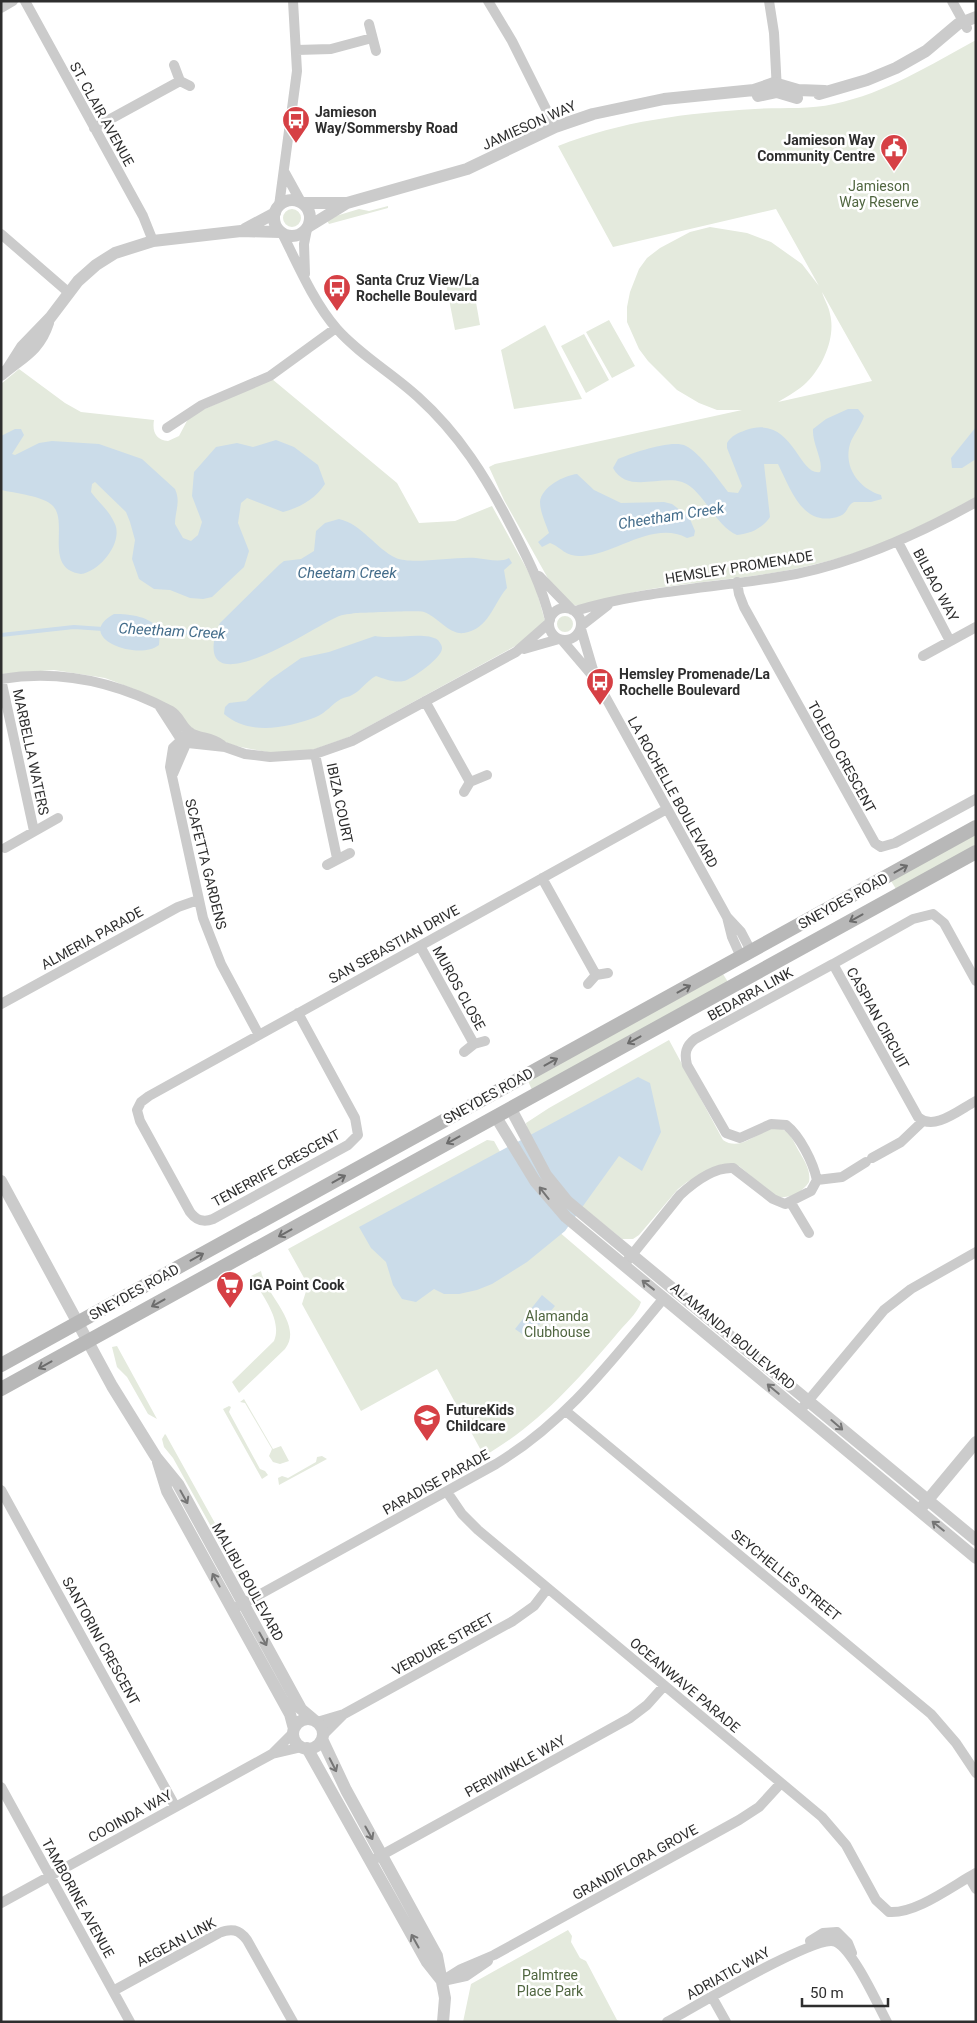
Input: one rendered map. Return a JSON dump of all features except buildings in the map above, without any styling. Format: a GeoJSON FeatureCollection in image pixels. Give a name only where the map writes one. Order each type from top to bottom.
{"type":"FeatureCollection","features":[{"type":"Feature","properties":{"kind":"main road","name":"SNEYDES ROAD"},"geometry":{"type":"LineString","coordinates":[[1,1365],[976,828]]}},
{"type":"Feature","properties":{"kind":"main road","name":"SNEYDES ROAD"},"geometry":{"type":"LineString","coordinates":[[1,1389],[976,852]]}},
{"type":"Feature","properties":{"kind":"main road"},"geometry":{"type":"LineString","coordinates":[[746,954],[757,972]]}},
{"type":"Feature","properties":{"kind":"main road"},"geometry":{"type":"LineString","coordinates":[[494,1094],[511,1108]]}},
{"type":"Feature","properties":{"kind":"main road"},"geometry":{"type":"LineString","coordinates":[[494,1094],[496,1117]]}},
{"type":"Feature","properties":{"kind":"street"},"geometry":{"type":"LineString","coordinates":[[1,8],[13,1]]}},
{"type":"Feature","properties":{"kind":"street","name":"ST. CLAIR AVENUE"},"geometry":{"type":"LineString","coordinates":[[25,1],[143,216],[153,241]]}},
{"type":"Feature","properties":{"kind":"street"},"geometry":{"type":"LineString","coordinates":[[293,1],[297,50],[296,89],[286,146],[285,173],[275,224],[306,277],[317,302],[336,328],[364,354],[410,389],[455,435],[484,476],[535,571],[552,633],[560,640]]}},
{"type":"Feature","properties":{"kind":"street"},"geometry":{"type":"LineString","coordinates":[[488,1],[518,52],[555,127]]}},
{"type":"Feature","properties":{"kind":"street"},"geometry":{"type":"LineString","coordinates":[[769,1],[774,33],[777,88]]}},
{"type":"Feature","properties":{"kind":"street"},"geometry":{"type":"LineString","coordinates":[[952,1],[969,24]]}},
{"type":"Feature","properties":{"kind":"street","name":"JAMIESON WAY"},"geometry":{"type":"LineString","coordinates":[[301,202],[347,203],[468,169],[555,127],[627,105],[671,98],[726,93],[750,97],[777,88],[801,98],[867,80],[926,51],[947,44],[976,17]]}},
{"type":"Feature","properties":{"kind":"street"},"geometry":{"type":"LineString","coordinates":[[369,24],[376,51]]}},
{"type":"Feature","properties":{"kind":"street"},"geometry":{"type":"LineString","coordinates":[[297,50],[331,49],[372,38]]}},
{"type":"Feature","properties":{"kind":"street"},"geometry":{"type":"LineString","coordinates":[[94,128],[185,84],[174,65]]}},
{"type":"Feature","properties":{"kind":"street"},"geometry":{"type":"LineString","coordinates":[[285,173],[310,214],[304,244],[306,277]]}},
{"type":"Feature","properties":{"kind":"street"},"geometry":{"type":"LineString","coordinates":[[241,231],[289,200],[301,202]]}},
{"type":"Feature","properties":{"kind":"street","name":"JAMIESON WAY"},"geometry":{"type":"LineString","coordinates":[[308,228],[347,203]]}},
{"type":"Feature","properties":{"kind":"street"},"geometry":{"type":"LineString","coordinates":[[5,372],[25,358],[37,345],[44,334],[50,318],[68,292],[87,272],[105,259],[136,245],[153,241],[241,231],[281,232],[296,236],[308,228]]}},
{"type":"Feature","properties":{"kind":"street"},"geometry":{"type":"LineString","coordinates":[[1,234],[68,292]]}},
{"type":"Feature","properties":{"kind":"street"},"geometry":{"type":"LineString","coordinates":[[167,428],[202,405],[270,376],[336,328]]}},
{"type":"Feature","properties":{"kind":"street","name":"HEMSLEY PROMENADE"},"geometry":{"type":"LineString","coordinates":[[573,610],[636,596],[817,569],[898,542],[976,502]]}},
{"type":"Feature","properties":{"kind":"street","name":"BILBAO WAY"},"geometry":{"type":"LineString","coordinates":[[898,542],[950,640]]}},
{"type":"Feature","properties":{"kind":"street"},"geometry":{"type":"LineString","coordinates":[[1,679],[45,674],[77,677],[116,686],[174,713],[186,738],[209,737],[225,747],[246,754],[270,757],[315,754],[352,742],[516,652],[575,637],[581,628],[579,615],[535,571]]}},
{"type":"Feature","properties":{"kind":"street","name":"TOLEDO CRESCENT"},"geometry":{"type":"LineString","coordinates":[[737,582],[738,594],[744,608],[875,843],[881,847],[894,843],[976,799]]}},
{"type":"Feature","properties":{"kind":"street","name":"HEMSLEY PROMENADE"},"geometry":{"type":"LineString","coordinates":[[581,628],[613,602]]}},
{"type":"Feature","properties":{"kind":"street"},"geometry":{"type":"LineString","coordinates":[[516,652],[549,622],[558,610],[573,610]]}},
{"type":"Feature","properties":{"kind":"street","name":"BILBAO WAY"},"geometry":{"type":"LineString","coordinates":[[923,656],[976,627]]}},
{"type":"Feature","properties":{"kind":"street","name":"LA ROCHELLE BOULEVARD"},"geometry":{"type":"LineString","coordinates":[[581,628],[596,680],[727,917],[732,937],[746,954]]}},
{"type":"Feature","properties":{"kind":"street","name":"LA ROCHELLE BOULEVARD"},"geometry":{"type":"LineString","coordinates":[[560,640],[596,680]]}},
{"type":"Feature","properties":{"kind":"street","name":"MARBELLA WATERS"},"geometry":{"type":"LineString","coordinates":[[1,679],[34,831]]}},
{"type":"Feature","properties":{"kind":"street"},"geometry":{"type":"LineString","coordinates":[[425,701],[470,782]]}},
{"type":"Feature","properties":{"kind":"street","name":"SCAFETTA GARDENS"},"geometry":{"type":"LineString","coordinates":[[186,738],[173,748],[170,760],[172,778],[198,900],[220,964],[259,1035]]}},
{"type":"Feature","properties":{"kind":"street","name":"IBIZA COURT"},"geometry":{"type":"LineString","coordinates":[[315,754],[337,858]]}},
{"type":"Feature","properties":{"kind":"street"},"geometry":{"type":"LineString","coordinates":[[464,792],[470,782],[487,775]]}},
{"type":"Feature","properties":{"kind":"street","name":"SAN SEBASTIAN DRIVE"},"geometry":{"type":"LineString","coordinates":[[138,1107],[144,1099],[667,809]]}},
{"type":"Feature","properties":{"kind":"street","name":"MARBELLA WATERS"},"geometry":{"type":"LineString","coordinates":[[5,848],[58,818]]}},
{"type":"Feature","properties":{"kind":"street","name":"IBIZA COURT"},"geometry":{"type":"LineString","coordinates":[[327,865],[337,858],[350,853]]}},
{"type":"Feature","properties":{"kind":"street"},"geometry":{"type":"LineString","coordinates":[[542,878],[596,975]]}},
{"type":"Feature","properties":{"kind":"street","name":"ALMERIA PARADE"},"geometry":{"type":"LineString","coordinates":[[1,1004],[178,907],[198,900]]}},
{"type":"Feature","properties":{"kind":"street","name":"CASPIAN CIRCUIT"},"geometry":{"type":"LineString","coordinates":[[923,1121],[913,1109],[833,964],[913,919],[933,914],[944,923],[976,981]]}},
{"type":"Feature","properties":{"kind":"street","name":"MUROS CLOSE"},"geometry":{"type":"LineString","coordinates":[[420,946],[474,1044]]}},
{"type":"Feature","properties":{"kind":"street","name":"BEDARRA LINK"},"geometry":{"type":"LineString","coordinates":[[817,1180],[813,1167],[794,1134],[786,1125],[779,1122],[771,1124],[740,1138],[726,1133],[687,1065],[686,1052],[689,1045],[695,1039],[833,964]]}},
{"type":"Feature","properties":{"kind":"street"},"geometry":{"type":"LineString","coordinates":[[588,984],[596,975],[608,973]]}},
{"type":"Feature","properties":{"kind":"street","name":"TENERRIFE CRESCENT"},"geometry":{"type":"LineString","coordinates":[[138,1107],[140,1121],[190,1212],[193,1217],[202,1221],[213,1219],[348,1145],[358,1135],[357,1124],[298,1013]]}},
{"type":"Feature","properties":{"kind":"street","name":"MUROS CLOSE"},"geometry":{"type":"LineString","coordinates":[[464,1052],[474,1044],[486,1041]]}},
{"type":"Feature","properties":{"kind":"street"},"geometry":{"type":"LineString","coordinates":[[624,1265],[688,1187],[719,1170],[733,1168],[773,1199],[785,1204],[791,1203],[811,1191],[817,1180],[842,1177],[901,1142],[923,1121],[941,1120],[976,1101]]}},
{"type":"Feature","properties":{"kind":"street","name":"ALAMANDA BOULEVARD"},"geometry":{"type":"LineString","coordinates":[[511,1108],[549,1180],[580,1220],[624,1265],[800,1412],[844,1446],[976,1558]]}},
{"type":"Feature","properties":{"kind":"street","name":"ALAMANDA BOULEVARD"},"geometry":{"type":"LineString","coordinates":[[496,1117],[543,1191],[580,1220],[632,1254],[976,1540]]}},
{"type":"Feature","properties":{"kind":"street","name":"MALIBU BOULEVARD"},"geometry":{"type":"LineString","coordinates":[[1,1180],[112,1386],[156,1457],[178,1484],[290,1714],[294,1731]]}},
{"type":"Feature","properties":{"kind":"street"},"geometry":{"type":"LineString","coordinates":[[791,1203],[808,1233]]}},
{"type":"Feature","properties":{"kind":"street"},"geometry":{"type":"LineString","coordinates":[[800,1412],[884,1310],[911,1289],[976,1252]]}},
{"type":"Feature","properties":{"kind":"street"},"geometry":{"type":"LineString","coordinates":[[664,1298],[673,1288]]}},
{"type":"Feature","properties":{"kind":"street","name":"PARADISE PARADE"},"geometry":{"type":"LineString","coordinates":[[238,1607],[518,1451],[567,1412],[664,1298]]}},
{"type":"Feature","properties":{"kind":"street","name":"SEYCHELLES STREET"},"geometry":{"type":"LineString","coordinates":[[567,1412],[930,1714],[956,1743],[976,1772]]}},
{"type":"Feature","properties":{"kind":"street"},"geometry":{"type":"LineString","coordinates":[[919,1511],[976,1442]]}},
{"type":"Feature","properties":{"kind":"street","name":"SANTORINI CRESCENT"},"geometry":{"type":"LineString","coordinates":[[1,1490],[175,1806]]}},
{"type":"Feature","properties":{"kind":"street","name":"OCEANWAVE PARADE"},"geometry":{"type":"LineString","coordinates":[[447,1492],[468,1521],[833,1828],[846,1845],[876,1900],[889,1912],[897,1913],[916,1906],[972,1875]]}},
{"type":"Feature","properties":{"kind":"street","name":"VERDURE STREET"},"geometry":{"type":"LineString","coordinates":[[315,1721],[344,1714],[518,1618],[534,1606],[547,1589]]}},
{"type":"Feature","properties":{"kind":"street","name":"MALIBU BOULEVARD"},"geometry":{"type":"LineString","coordinates":[[238,1607],[301,1709],[315,1721]]}},
{"type":"Feature","properties":{"kind":"street","name":"PERIWINKLE WAY"},"geometry":{"type":"LineString","coordinates":[[376,1858],[630,1718],[647,1705],[664,1686]]}},
{"type":"Feature","properties":{"kind":"street","name":"VERDURE STREET"},"geometry":{"type":"LineString","coordinates":[[322,1738],[344,1714]]}},
{"type":"Feature","properties":{"kind":"street"},"geometry":{"type":"LineString","coordinates":[[376,1858],[304,1748],[295,1741],[294,1731],[300,1722],[315,1721],[322,1728],[322,1738],[327,1754],[376,1858],[427,1962],[442,1982],[446,2005],[443,2022]]}},
{"type":"Feature","properties":{"kind":"street","name":"COOINDA WAY"},"geometry":{"type":"LineString","coordinates":[[272,1754],[294,1731]]}},
{"type":"Feature","properties":{"kind":"street"},"geometry":{"type":"LineString","coordinates":[[304,1748],[316,1746],[322,1738]]}},
{"type":"Feature","properties":{"kind":"street","name":"COOINDA WAY"},"geometry":{"type":"LineString","coordinates":[[1,1903],[272,1754],[304,1748]]}},
{"type":"Feature","properties":{"kind":"street","name":"GRANDIFLORA GROVE"},"geometry":{"type":"LineString","coordinates":[[442,1982],[466,1976],[494,1955],[739,1820],[759,1807],[781,1783]]}},
{"type":"Feature","properties":{"kind":"street","name":"TAMBORINE AVENUE"},"geometry":{"type":"LineString","coordinates":[[1,1787],[130,2022]]}},
{"type":"Feature","properties":{"kind":"street"},"geometry":{"type":"LineString","coordinates":[[972,1875],[976,1889]]}},
{"type":"Feature","properties":{"kind":"street","name":"AEGEAN LINK"},"geometry":{"type":"LineString","coordinates":[[114,1991],[219,1933],[234,1930],[248,1940],[293,2022]]}},
{"type":"Feature","properties":{"kind":"street","name":"ADRIATIC WAY"},"geometry":{"type":"LineString","coordinates":[[667,2022],[802,1948],[836,1936],[854,1961],[887,2022]]}},
{"type":"Feature","properties":{"kind":"street"},"geometry":{"type":"LineString","coordinates":[[712,1997],[726,2022]]}},
{"type":"Feature","properties":{"kind":"green space","name":"Jamieson Way Reserve"},"geometry":{"type":"Polygon","coordinates":[[[976,40],[976,497],[894,538],[830,561],[745,577],[640,591],[586,604],[573,605],[550,582],[504,500],[489,467],[495,464],[742,410],[717,410],[699,403],[677,390],[648,361],[639,349],[627,322],[627,307],[630,292],[639,269],[647,258],[660,248],[690,232],[710,227],[747,233],[771,242],[802,264],[819,286],[776,209],[613,247],[558,146],[582,137],[630,124],[679,116],[765,108],[805,108],[834,104],[890,86],[976,40]],[[822,292],[831,323],[830,341],[827,351],[818,368],[807,382],[778,402],[872,381],[822,292]]]}},
{"type":"Feature","properties":{"kind":"green space"},"geometry":{"type":"Polygon","coordinates":[[[388,206],[388,208],[329,224],[326,219],[359,209],[369,211],[388,206]]]}},
{"type":"Feature","properties":{"kind":"green space"},"geometry":{"type":"Polygon","coordinates":[[[292,209],[298,212],[301,218],[298,224],[292,227],[286,224],[283,218],[286,212],[292,209]]]}},
{"type":"Feature","properties":{"kind":"green space"},"geometry":{"type":"Polygon","coordinates":[[[471,274],[480,325],[455,330],[445,279],[471,274]]]}},
{"type":"Feature","properties":{"kind":"green space"},"geometry":{"type":"Polygon","coordinates":[[[609,320],[635,366],[612,378],[586,332],[609,320]]]}},
{"type":"Feature","properties":{"kind":"green space"},"geometry":{"type":"Polygon","coordinates":[[[545,325],[582,399],[514,409],[501,350],[545,325]]]}},
{"type":"Feature","properties":{"kind":"green space"},"geometry":{"type":"Polygon","coordinates":[[[584,334],[609,380],[586,393],[561,346],[584,334]]]}},
{"type":"Feature","properties":{"kind":"green space"},"geometry":{"type":"Polygon","coordinates":[[[19,369],[65,403],[81,412],[154,420],[154,432],[156,435],[160,439],[168,441],[179,436],[188,419],[198,412],[272,379],[397,483],[419,523],[455,521],[492,506],[534,582],[545,621],[519,644],[349,737],[312,750],[272,753],[236,746],[199,733],[134,689],[105,678],[54,670],[1,674],[1,384],[19,369]]]}},
{"type":"Feature","properties":{"kind":"green space"},"geometry":{"type":"Polygon","coordinates":[[[565,616],[571,618],[573,624],[571,630],[565,632],[559,630],[557,624],[559,618],[565,616]]]}},
{"type":"Feature","properties":{"kind":"green space"},"geometry":{"type":"Polygon","coordinates":[[[976,834],[976,845],[896,889],[891,881],[976,834]]]}},
{"type":"Feature","properties":{"kind":"green space"},"geometry":{"type":"Polygon","coordinates":[[[723,974],[728,982],[532,1090],[528,1081],[723,974]]]}},
{"type":"Feature","properties":{"kind":"green space"},"geometry":{"type":"Polygon","coordinates":[[[669,1040],[723,1140],[732,1144],[740,1143],[772,1129],[780,1129],[790,1135],[804,1160],[808,1170],[809,1182],[794,1195],[785,1197],[775,1196],[739,1166],[723,1164],[687,1182],[678,1189],[639,1235],[633,1239],[622,1239],[574,1200],[527,1129],[526,1123],[669,1040]]]}},
{"type":"Feature","properties":{"kind":"green space","name":"Alamanda Clubhouse"},"geometry":{"type":"Polygon","coordinates":[[[487,1140],[494,1141],[514,1177],[558,1231],[641,1302],[637,1311],[571,1386],[522,1431],[484,1456],[437,1369],[361,1411],[302,1304],[308,1285],[288,1249],[487,1140]]]}},
{"type":"Feature","properties":{"kind":"green space"},"geometry":{"type":"Polygon","coordinates":[[[261,1271],[269,1290],[287,1320],[290,1340],[285,1349],[239,1393],[232,1382],[274,1341],[276,1333],[276,1325],[270,1307],[251,1276],[261,1271]]]}},
{"type":"Feature","properties":{"kind":"green space"},"geometry":{"type":"Polygon","coordinates":[[[117,1346],[157,1419],[148,1414],[127,1377],[117,1367],[112,1347],[117,1346]]]}},
{"type":"Feature","properties":{"kind":"green space"},"geometry":{"type":"Polygon","coordinates":[[[244,1399],[273,1449],[281,1446],[289,1461],[280,1464],[273,1462],[269,1456],[272,1449],[245,1403],[240,1402],[244,1399]]]}},
{"type":"Feature","properties":{"kind":"green space"},"geometry":{"type":"Polygon","coordinates":[[[231,1407],[229,1412],[260,1469],[268,1475],[262,1479],[223,1409],[231,1407]]]}},
{"type":"Feature","properties":{"kind":"green space"},"geometry":{"type":"Polygon","coordinates":[[[165,1434],[251,1588],[244,1585],[239,1577],[173,1458],[164,1447],[162,1439],[165,1434]]]}},
{"type":"Feature","properties":{"kind":"green space"},"geometry":{"type":"Polygon","coordinates":[[[322,1456],[327,1459],[279,1485],[278,1478],[282,1476],[288,1478],[316,1462],[317,1457],[322,1456]]]}},
{"type":"Feature","properties":{"kind":"green space","name":"Palmtree Place Park"},"geometry":{"type":"Polygon","coordinates":[[[568,1930],[572,1936],[571,1942],[580,1958],[586,1961],[617,2020],[622,2022],[463,2022],[471,1984],[568,1930]]]}},
{"type":"Feature","properties":{"kind":"water"},"geometry":{"type":"Polygon","coordinates":[[[848,409],[858,409],[864,416],[850,444],[848,453],[851,469],[860,483],[881,495],[882,499],[871,502],[854,502],[840,516],[827,519],[817,517],[808,512],[800,505],[778,464],[764,464],[770,517],[756,530],[737,535],[715,516],[696,492],[682,482],[673,480],[635,482],[619,476],[613,468],[618,459],[633,453],[662,445],[680,444],[697,454],[728,492],[738,493],[742,486],[727,448],[727,443],[733,437],[746,430],[762,427],[774,430],[784,437],[812,471],[820,472],[821,468],[813,429],[826,419],[848,409]]]}},
{"type":"Feature","properties":{"kind":"water"},"geometry":{"type":"Polygon","coordinates":[[[976,427],[976,459],[962,468],[952,468],[951,458],[976,427]]]}},
{"type":"Feature","properties":{"kind":"water"},"geometry":{"type":"Polygon","coordinates":[[[15,429],[21,429],[24,435],[12,454],[15,455],[39,443],[52,441],[99,444],[142,459],[175,489],[178,502],[175,524],[183,538],[191,541],[198,535],[202,522],[192,496],[194,472],[216,447],[237,443],[253,447],[276,440],[294,447],[318,465],[325,484],[307,502],[283,512],[247,498],[241,503],[238,523],[249,551],[244,567],[212,597],[203,599],[190,598],[170,590],[154,589],[139,579],[132,559],[135,540],[126,512],[95,482],[92,484],[91,492],[113,519],[117,531],[113,547],[102,562],[88,572],[81,574],[70,570],[63,564],[60,555],[59,523],[53,506],[36,497],[1,490],[1,436],[15,429]]]}},
{"type":"Feature","properties":{"kind":"water"},"geometry":{"type":"Polygon","coordinates":[[[577,474],[594,490],[621,503],[664,502],[672,504],[689,517],[695,531],[694,536],[687,538],[661,533],[634,540],[595,554],[582,556],[571,555],[550,543],[542,547],[538,542],[549,533],[541,510],[541,497],[554,483],[577,474]]]}},
{"type":"Feature","properties":{"kind":"water","name":"Cheetam Creek"},"geometry":{"type":"Polygon","coordinates":[[[339,519],[362,531],[388,554],[403,560],[423,561],[476,558],[498,560],[509,558],[512,563],[504,570],[507,588],[490,615],[479,627],[472,631],[459,633],[453,631],[429,614],[419,611],[356,613],[337,617],[274,651],[254,659],[237,664],[223,663],[215,656],[214,647],[220,623],[284,561],[301,559],[314,551],[316,531],[325,523],[339,519]]]}},
{"type":"Feature","properties":{"kind":"water"},"geometry":{"type":"Polygon","coordinates":[[[114,614],[133,615],[151,622],[160,631],[159,645],[137,651],[124,649],[104,638],[100,631],[103,623],[114,614]]]}},
{"type":"Feature","properties":{"kind":"water"},"geometry":{"type":"Polygon","coordinates":[[[375,636],[432,637],[438,640],[442,648],[438,657],[433,662],[408,679],[397,681],[376,676],[355,693],[341,699],[320,715],[305,721],[281,727],[256,728],[234,721],[224,714],[225,707],[229,703],[246,701],[271,679],[301,658],[329,652],[375,636]]]}},
{"type":"Feature","properties":{"kind":"water"},"geometry":{"type":"Polygon","coordinates":[[[638,1077],[650,1083],[661,1132],[642,1171],[619,1156],[565,1231],[527,1262],[492,1284],[459,1294],[444,1294],[434,1289],[416,1302],[402,1299],[393,1285],[386,1262],[371,1248],[359,1227],[638,1077]]]}},
{"type":"Feature","properties":{"kind":"water"},"geometry":{"type":"Polygon","coordinates":[[[542,1295],[555,1306],[539,1325],[536,1323],[525,1336],[515,1329],[542,1295]]]}},
{"type":"Feature","properties":{"kind":"waterway","name":"Cheetham Creek"},"geometry":{"type":"LineString","coordinates":[[683,517],[713,511]]}},
{"type":"Feature","properties":{"kind":"waterway","name":"Cheetham Creek"},"geometry":{"type":"LineString","coordinates":[[1,635],[74,627],[103,629]]}},
{"type":"Feature","properties":{"kind":"waterway","name":"Cheetham Creek"},"geometry":{"type":"LineString","coordinates":[[155,631],[218,634]]}},
{"type":"Feature","properties":{"kind":"place","name":"Jamieson Way/Sommersby Road"},"geometry":{"type":"Point","coordinates":[296,144]}},
{"type":"Feature","properties":{"kind":"place","name":"Jamieson Way Community Centre"},"geometry":{"type":"Point","coordinates":[894,172]}},
{"type":"Feature","properties":{"kind":"place","name":"Santa Cruz View/La Rochelle Boulevard"},"geometry":{"type":"Point","coordinates":[337,312]}},
{"type":"Feature","properties":{"kind":"place","name":"Hemsley Promenade/La Rochelle Boulevard"},"geometry":{"type":"Point","coordinates":[600,706]}},
{"type":"Feature","properties":{"kind":"place","name":"IGA Point Cook"},"geometry":{"type":"Point","coordinates":[230,1309]}},
{"type":"Feature","properties":{"kind":"place","name":"FutureKids Childcare"},"geometry":{"type":"Point","coordinates":[427,1442]}}]}
